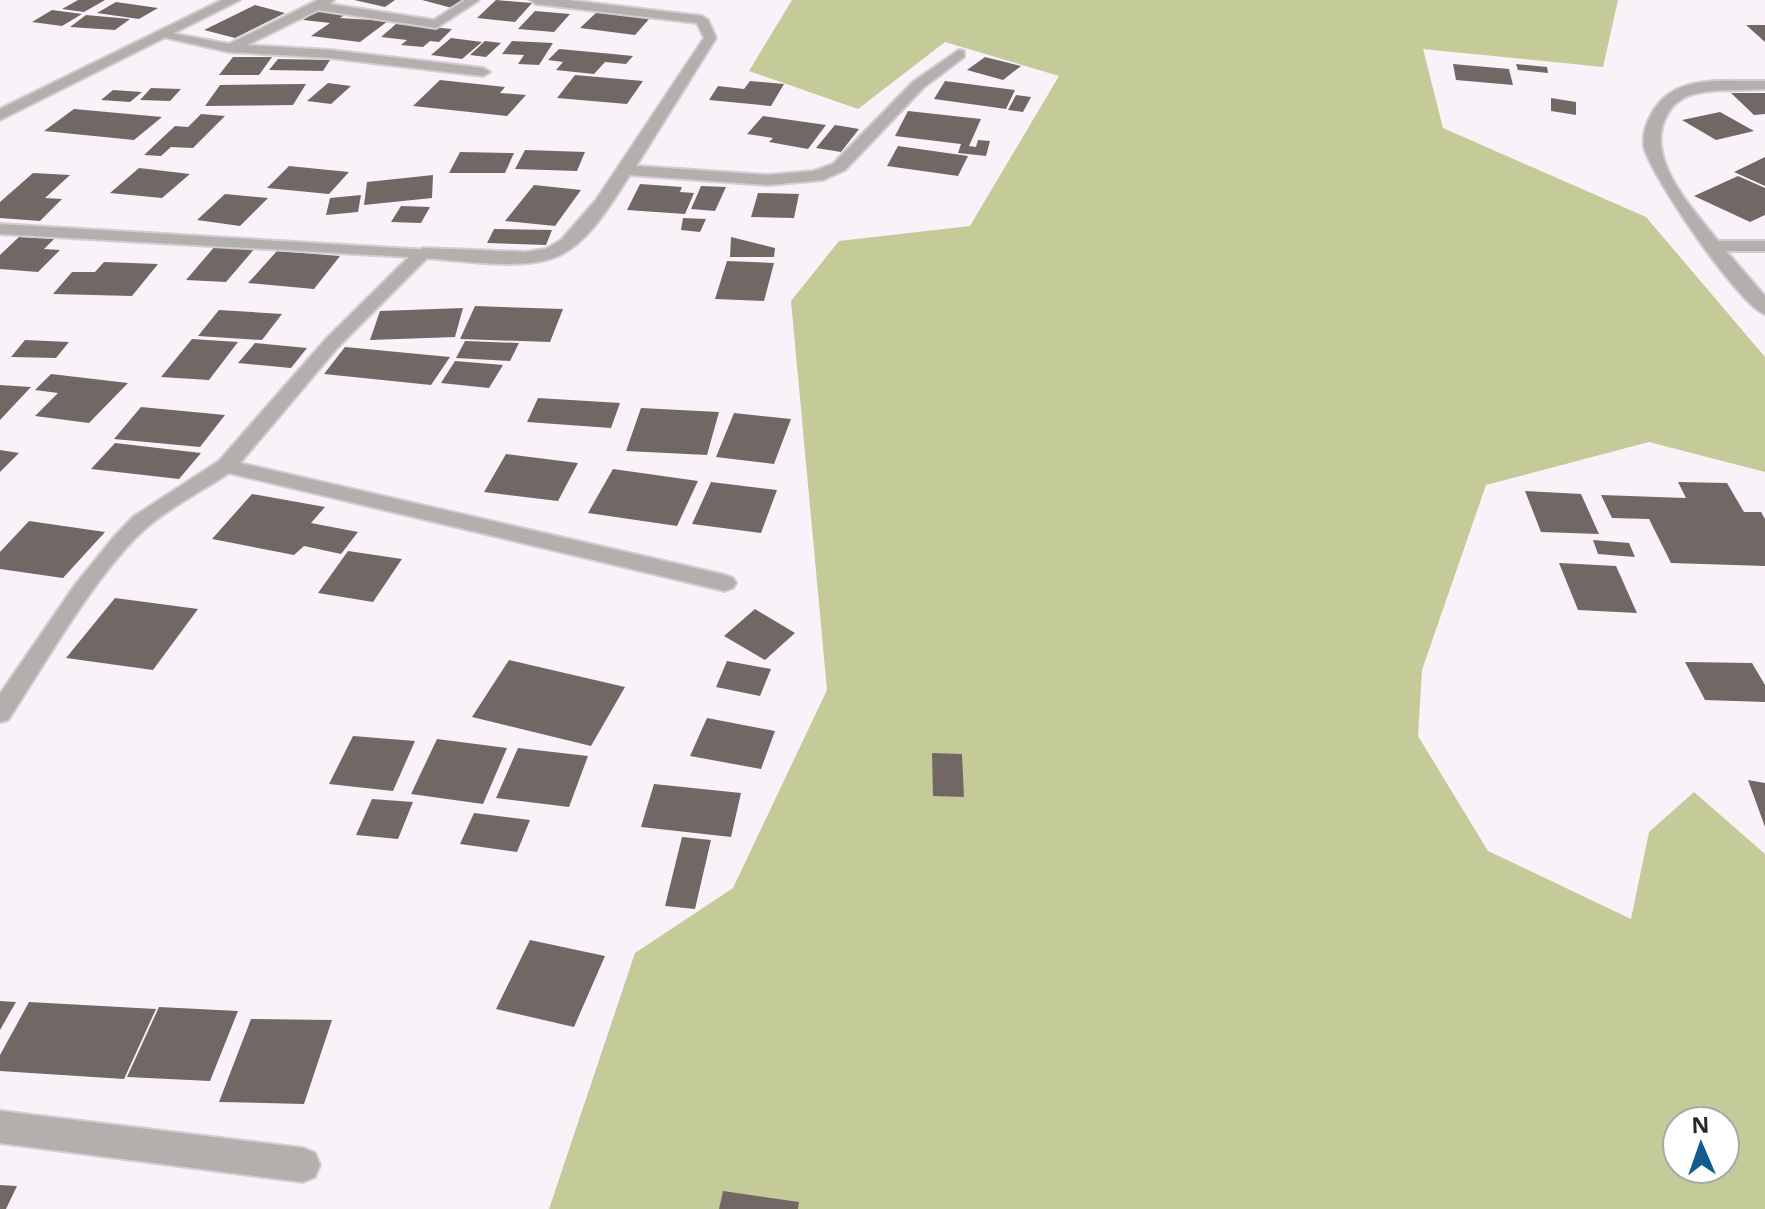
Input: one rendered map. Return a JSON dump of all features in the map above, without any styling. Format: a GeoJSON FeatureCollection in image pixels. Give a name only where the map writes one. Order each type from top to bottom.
{"type":"FeatureCollection","features":[{"type":"Feature","properties":{"kind":"street"},"geometry":{"type":"LineString","coordinates":[[0,115],[225,1]]}},
{"type":"Feature","properties":{"kind":"street"},"geometry":{"type":"LineString","coordinates":[[623,170],[768,180],[817,176],[839,167],[918,85],[959,54]]}},
{"type":"Feature","properties":{"kind":"street"},"geometry":{"type":"LineString","coordinates":[[423,253],[550,254],[569,244],[681,83]]}},
{"type":"Feature","properties":{"kind":"street"},"geometry":{"type":"LineString","coordinates":[[1762,301],[1714,246],[1669,184],[1652,145],[1656,119],[1675,96],[1699,89],[1765,85]]}},
{"type":"Feature","properties":{"kind":"street"},"geometry":{"type":"LineString","coordinates":[[1714,246],[1765,246]]}},
{"type":"Feature","properties":{"kind":"street"},"geometry":{"type":"LineString","coordinates":[[0,1127],[303,1165]]}},
{"type":"Feature","properties":{"kind":"lane"},"geometry":{"type":"LineString","coordinates":[[229,48],[322,3],[436,24],[473,0]]}},
{"type":"Feature","properties":{"kind":"lane"},"geometry":{"type":"LineString","coordinates":[[536,0],[702,20],[710,38],[681,83]]}},
{"type":"Feature","properties":{"kind":"lane"},"geometry":{"type":"LineString","coordinates":[[160,35],[229,48],[330,54],[483,72]]}},
{"type":"Feature","properties":{"kind":"lane"},"geometry":{"type":"LineString","coordinates":[[0,229],[423,253]]}},
{"type":"Feature","properties":{"kind":"lane"},"geometry":{"type":"LineString","coordinates":[[0,713],[83,590],[120,543],[140,522],[226,466],[332,343],[423,253]]}},
{"type":"Feature","properties":{"kind":"lane"},"geometry":{"type":"LineString","coordinates":[[226,466],[725,583]]}},
{"type":"Feature","properties":{"kind":"green space"},"geometry":{"type":"Polygon","coordinates":[[[792,0],[1618,0],[1603,67],[1423,49],[1443,128],[1646,217],[1765,357],[1765,472],[1649,442],[1486,485],[1422,670],[1418,736],[1488,851],[1631,919],[1649,832],[1694,792],[1765,854],[1765,1209],[549,1209],[635,953],[733,888],[827,690],[791,301],[839,241],[970,226],[1059,76],[945,42],[858,109],[749,71],[792,0]]]}},
{"type":"Feature","properties":{"kind":"building"},"geometry":{"type":"Polygon","coordinates":[[[78,0],[105,0],[84,12],[62,9],[78,0]]]}},
{"type":"Feature","properties":{"kind":"building"},"geometry":{"type":"Polygon","coordinates":[[[354,0],[395,0],[385,7],[354,0]]]}},
{"type":"Feature","properties":{"kind":"building"},"geometry":{"type":"Polygon","coordinates":[[[422,0],[463,0],[452,8],[422,0]]]}},
{"type":"Feature","properties":{"kind":"building"},"geometry":{"type":"Polygon","coordinates":[[[496,0],[532,3],[515,22],[477,18],[496,0]]]}},
{"type":"Feature","properties":{"kind":"building"},"geometry":{"type":"Polygon","coordinates":[[[116,2],[158,8],[139,19],[97,13],[116,2]]]}},
{"type":"Feature","properties":{"kind":"building"},"geometry":{"type":"Polygon","coordinates":[[[255,5],[285,13],[235,38],[204,30],[255,5]]]}},
{"type":"Feature","properties":{"kind":"building"},"geometry":{"type":"Polygon","coordinates":[[[52,10],[82,14],[62,26],[32,22],[52,10]]]}},
{"type":"Feature","properties":{"kind":"building"},"geometry":{"type":"Polygon","coordinates":[[[317,10],[346,14],[340,18],[388,21],[360,42],[311,36],[330,23],[303,20],[317,10]]]}},
{"type":"Feature","properties":{"kind":"building"},"geometry":{"type":"Polygon","coordinates":[[[535,11],[570,14],[554,32],[518,29],[535,11]]]}},
{"type":"Feature","properties":{"kind":"building"},"geometry":{"type":"Polygon","coordinates":[[[597,12],[650,18],[635,35],[580,28],[597,12]]]}},
{"type":"Feature","properties":{"kind":"building"},"geometry":{"type":"Polygon","coordinates":[[[86,15],[130,19],[115,30],[70,27],[86,15]]]}},
{"type":"Feature","properties":{"kind":"building"},"geometry":{"type":"Polygon","coordinates":[[[396,24],[452,29],[439,42],[430,41],[423,47],[401,45],[407,40],[381,37],[396,24]]]}},
{"type":"Feature","properties":{"kind":"building"},"geometry":{"type":"Polygon","coordinates":[[[1746,25],[1765,25],[1765,42],[1746,25]]]}},
{"type":"Feature","properties":{"kind":"building"},"geometry":{"type":"Polygon","coordinates":[[[451,38],[482,42],[462,59],[431,55],[451,38]]]}},
{"type":"Feature","properties":{"kind":"building"},"geometry":{"type":"Polygon","coordinates":[[[485,41],[501,43],[486,57],[470,55],[485,41]]]}},
{"type":"Feature","properties":{"kind":"building"},"geometry":{"type":"Polygon","coordinates":[[[512,41],[553,43],[539,65],[518,64],[524,55],[502,54],[512,41]]]}},
{"type":"Feature","properties":{"kind":"building"},"geometry":{"type":"Polygon","coordinates":[[[559,49],[633,56],[626,64],[605,62],[594,74],[556,70],[563,62],[548,60],[559,49]]]}},
{"type":"Feature","properties":{"kind":"building"},"geometry":{"type":"Polygon","coordinates":[[[233,57],[272,57],[259,75],[219,75],[233,57]]]}},
{"type":"Feature","properties":{"kind":"building"},"geometry":{"type":"Polygon","coordinates":[[[985,57],[1021,66],[1003,80],[967,70],[985,57]]]}},
{"type":"Feature","properties":{"kind":"building"},"geometry":{"type":"Polygon","coordinates":[[[278,59],[330,60],[323,71],[269,70],[278,59]]]}},
{"type":"Feature","properties":{"kind":"building"},"geometry":{"type":"Polygon","coordinates":[[[1453,64],[1509,69],[1513,85],[1456,80],[1453,64]]]}},
{"type":"Feature","properties":{"kind":"building"},"geometry":{"type":"Polygon","coordinates":[[[1516,64],[1547,67],[1548,73],[1518,70],[1516,64]]]}},
{"type":"Feature","properties":{"kind":"building"},"geometry":{"type":"Polygon","coordinates":[[[575,75],[643,81],[627,104],[557,98],[575,75]]]}},
{"type":"Feature","properties":{"kind":"building"},"geometry":{"type":"Polygon","coordinates":[[[440,80],[505,87],[500,93],[526,95],[507,116],[413,106],[440,80]]]}},
{"type":"Feature","properties":{"kind":"building"},"geometry":{"type":"Polygon","coordinates":[[[750,81],[784,84],[771,106],[709,100],[718,86],[744,89],[750,81]]]}},
{"type":"Feature","properties":{"kind":"building"},"geometry":{"type":"Polygon","coordinates":[[[945,81],[1015,90],[1006,109],[934,99],[945,81]]]}},
{"type":"Feature","properties":{"kind":"building"},"geometry":{"type":"Polygon","coordinates":[[[328,83],[351,86],[331,104],[307,101],[328,83]]]}},
{"type":"Feature","properties":{"kind":"building"},"geometry":{"type":"Polygon","coordinates":[[[306,84],[293,105],[205,106],[220,85],[306,84]]]}},
{"type":"Feature","properties":{"kind":"building"},"geometry":{"type":"Polygon","coordinates":[[[151,88],[181,89],[170,101],[140,100],[151,88]]]}},
{"type":"Feature","properties":{"kind":"building"},"geometry":{"type":"Polygon","coordinates":[[[113,90],[142,92],[130,102],[101,100],[113,90]]]}},
{"type":"Feature","properties":{"kind":"building"},"geometry":{"type":"Polygon","coordinates":[[[1731,93],[1765,93],[1765,114],[1754,115],[1731,93]]]}},
{"type":"Feature","properties":{"kind":"building"},"geometry":{"type":"Polygon","coordinates":[[[1016,95],[1031,97],[1023,112],[1008,110],[1016,95]]]}},
{"type":"Feature","properties":{"kind":"building"},"geometry":{"type":"Polygon","coordinates":[[[1551,98],[1576,102],[1576,115],[1551,111],[1551,98]]]}},
{"type":"Feature","properties":{"kind":"building"},"geometry":{"type":"Polygon","coordinates":[[[74,109],[162,117],[134,140],[44,131],[74,109]]]}},
{"type":"Feature","properties":{"kind":"building"},"geometry":{"type":"Polygon","coordinates":[[[908,111],[981,119],[969,146],[976,147],[978,140],[990,141],[986,156],[958,153],[961,144],[895,136],[908,111]]]}},
{"type":"Feature","properties":{"kind":"building"},"geometry":{"type":"Polygon","coordinates":[[[1720,112],[1754,131],[1716,140],[1682,120],[1720,112]]]}},
{"type":"Feature","properties":{"kind":"building"},"geometry":{"type":"Polygon","coordinates":[[[201,114],[225,116],[193,148],[171,147],[161,156],[144,155],[175,126],[188,127],[201,114]]]}},
{"type":"Feature","properties":{"kind":"building"},"geometry":{"type":"Polygon","coordinates":[[[763,116],[826,125],[808,149],[769,142],[773,138],[747,134],[763,116]]]}},
{"type":"Feature","properties":{"kind":"building"},"geometry":{"type":"Polygon","coordinates":[[[835,125],[859,129],[841,152],[816,148],[835,125]]]}},
{"type":"Feature","properties":{"kind":"building"},"geometry":{"type":"Polygon","coordinates":[[[898,146],[968,156],[958,176],[887,166],[898,146]]]}},
{"type":"Feature","properties":{"kind":"building"},"geometry":{"type":"Polygon","coordinates":[[[525,150],[585,152],[577,171],[515,169],[525,150]]]}},
{"type":"Feature","properties":{"kind":"building"},"geometry":{"type":"Polygon","coordinates":[[[460,152],[514,153],[505,173],[449,173],[460,152]]]}},
{"type":"Feature","properties":{"kind":"building"},"geometry":{"type":"Polygon","coordinates":[[[1765,157],[1765,186],[1734,172],[1765,157]]]}},
{"type":"Feature","properties":{"kind":"building"},"geometry":{"type":"Polygon","coordinates":[[[289,166],[349,172],[329,194],[267,188],[289,166]]]}},
{"type":"Feature","properties":{"kind":"building"},"geometry":{"type":"Polygon","coordinates":[[[139,168],[190,174],[162,198],[110,193],[139,168]]]}},
{"type":"Feature","properties":{"kind":"building"},"geometry":{"type":"Polygon","coordinates":[[[33,173],[70,175],[45,198],[62,199],[40,221],[0,218],[0,202],[33,173]]]}},
{"type":"Feature","properties":{"kind":"building"},"geometry":{"type":"Polygon","coordinates":[[[433,175],[432,198],[364,205],[367,182],[433,175]]]}},
{"type":"Feature","properties":{"kind":"building"},"geometry":{"type":"Polygon","coordinates":[[[1738,176],[1765,188],[1765,215],[1750,222],[1694,196],[1738,176]]]}},
{"type":"Feature","properties":{"kind":"building"},"geometry":{"type":"Polygon","coordinates":[[[640,184],[682,187],[680,192],[694,193],[685,214],[627,210],[640,184]]]}},
{"type":"Feature","properties":{"kind":"building"},"geometry":{"type":"Polygon","coordinates":[[[534,185],[581,190],[555,226],[505,221],[534,185]]]}},
{"type":"Feature","properties":{"kind":"building"},"geometry":{"type":"Polygon","coordinates":[[[701,186],[726,187],[715,211],[691,209],[701,186]]]}},
{"type":"Feature","properties":{"kind":"building"},"geometry":{"type":"Polygon","coordinates":[[[758,193],[799,194],[794,218],[751,217],[758,193]]]}},
{"type":"Feature","properties":{"kind":"building"},"geometry":{"type":"Polygon","coordinates":[[[225,194],[268,198],[240,226],[197,220],[225,194]]]}},
{"type":"Feature","properties":{"kind":"building"},"geometry":{"type":"Polygon","coordinates":[[[361,195],[358,212],[326,215],[330,198],[361,195]]]}},
{"type":"Feature","properties":{"kind":"building"},"geometry":{"type":"Polygon","coordinates":[[[401,206],[430,207],[421,223],[391,222],[401,206]]]}},
{"type":"Feature","properties":{"kind":"building"},"geometry":{"type":"Polygon","coordinates":[[[683,218],[706,219],[700,232],[681,230],[683,218]]]}},
{"type":"Feature","properties":{"kind":"building"},"geometry":{"type":"Polygon","coordinates":[[[494,229],[552,230],[546,245],[487,243],[494,229]]]}},
{"type":"Feature","properties":{"kind":"building"},"geometry":{"type":"Polygon","coordinates":[[[19,237],[54,239],[44,249],[60,250],[38,272],[0,269],[0,255],[19,237]]]}},
{"type":"Feature","properties":{"kind":"building"},"geometry":{"type":"Polygon","coordinates":[[[731,237],[775,248],[774,257],[730,257],[731,237]]]}},
{"type":"Feature","properties":{"kind":"building"},"geometry":{"type":"Polygon","coordinates":[[[216,245],[256,247],[226,282],[186,280],[216,245]]]}},
{"type":"Feature","properties":{"kind":"building"},"geometry":{"type":"Polygon","coordinates":[[[277,251],[340,256],[314,289],[248,283],[277,251]]]}},
{"type":"Feature","properties":{"kind":"building"},"geometry":{"type":"Polygon","coordinates":[[[727,261],[774,263],[764,301],[715,299],[727,261]]]}},
{"type":"Feature","properties":{"kind":"building"},"geometry":{"type":"Polygon","coordinates":[[[104,262],[158,264],[132,296],[53,294],[72,272],[95,272],[104,262]]]}},
{"type":"Feature","properties":{"kind":"building"},"geometry":{"type":"Polygon","coordinates":[[[475,306],[563,309],[550,342],[460,339],[475,306]]]}},
{"type":"Feature","properties":{"kind":"building"},"geometry":{"type":"Polygon","coordinates":[[[463,308],[455,337],[370,340],[380,311],[463,308]]]}},
{"type":"Feature","properties":{"kind":"building"},"geometry":{"type":"Polygon","coordinates":[[[219,310],[282,314],[262,340],[198,336],[219,310]]]}},
{"type":"Feature","properties":{"kind":"building"},"geometry":{"type":"Polygon","coordinates":[[[192,339],[238,342],[209,380],[161,377],[192,339]]]}},
{"type":"Feature","properties":{"kind":"building"},"geometry":{"type":"Polygon","coordinates":[[[25,340],[69,342],[56,358],[11,357],[25,340]]]}},
{"type":"Feature","properties":{"kind":"building"},"geometry":{"type":"Polygon","coordinates":[[[465,341],[519,343],[510,361],[456,358],[465,341]]]}},
{"type":"Feature","properties":{"kind":"building"},"geometry":{"type":"Polygon","coordinates":[[[255,343],[307,348],[291,368],[238,363],[255,343]]]}},
{"type":"Feature","properties":{"kind":"building"},"geometry":{"type":"Polygon","coordinates":[[[345,347],[450,357],[431,385],[324,374],[345,347]]]}},
{"type":"Feature","properties":{"kind":"building"},"geometry":{"type":"Polygon","coordinates":[[[455,361],[503,365],[489,388],[441,383],[455,361]]]}},
{"type":"Feature","properties":{"kind":"building"},"geometry":{"type":"Polygon","coordinates":[[[51,374],[128,383],[89,423],[35,416],[58,393],[35,390],[51,374]]]}},
{"type":"Feature","properties":{"kind":"building"},"geometry":{"type":"Polygon","coordinates":[[[0,385],[31,387],[0,420],[0,385]]]}},
{"type":"Feature","properties":{"kind":"building"},"geometry":{"type":"Polygon","coordinates":[[[538,398],[620,403],[611,428],[527,422],[538,398]]]}},
{"type":"Feature","properties":{"kind":"building"},"geometry":{"type":"Polygon","coordinates":[[[141,407],[225,415],[200,447],[114,439],[141,407]]]}},
{"type":"Feature","properties":{"kind":"building"},"geometry":{"type":"Polygon","coordinates":[[[641,408],[719,412],[707,455],[626,451],[641,408]]]}},
{"type":"Feature","properties":{"kind":"building"},"geometry":{"type":"Polygon","coordinates":[[[734,413],[791,419],[774,464],[716,457],[734,413]]]}},
{"type":"Feature","properties":{"kind":"building"},"geometry":{"type":"Polygon","coordinates":[[[115,443],[201,453],[179,479],[91,469],[115,443]]]}},
{"type":"Feature","properties":{"kind":"building"},"geometry":{"type":"Polygon","coordinates":[[[0,450],[19,453],[0,472],[0,450]]]}},
{"type":"Feature","properties":{"kind":"building"},"geometry":{"type":"Polygon","coordinates":[[[506,454],[578,463],[558,501],[484,492],[506,454]]]}},
{"type":"Feature","properties":{"kind":"building"},"geometry":{"type":"Polygon","coordinates":[[[613,469],[698,481],[677,526],[588,513],[613,469]]]}},
{"type":"Feature","properties":{"kind":"building"},"geometry":{"type":"Polygon","coordinates":[[[711,482],[777,490],[761,533],[692,524],[711,482]]]}},
{"type":"Feature","properties":{"kind":"building"},"geometry":{"type":"Polygon","coordinates":[[[1678,482],[1727,483],[1744,512],[1761,512],[1765,519],[1765,566],[1671,563],[1649,519],[1612,518],[1601,495],[1686,498],[1678,482]]]}},
{"type":"Feature","properties":{"kind":"building"},"geometry":{"type":"Polygon","coordinates":[[[1525,491],[1581,494],[1599,534],[1541,532],[1525,491]]]}},
{"type":"Feature","properties":{"kind":"building"},"geometry":{"type":"Polygon","coordinates":[[[252,494],[325,507],[311,523],[358,532],[341,554],[304,546],[294,555],[212,539],[252,494]]]}},
{"type":"Feature","properties":{"kind":"building"},"geometry":{"type":"Polygon","coordinates":[[[29,521],[105,532],[63,578],[0,569],[0,552],[29,521]]]}},
{"type":"Feature","properties":{"kind":"building"},"geometry":{"type":"Polygon","coordinates":[[[1593,540],[1629,543],[1635,557],[1598,554],[1593,540]]]}},
{"type":"Feature","properties":{"kind":"building"},"geometry":{"type":"Polygon","coordinates":[[[348,551],[402,559],[373,602],[318,593],[348,551]]]}},
{"type":"Feature","properties":{"kind":"building"},"geometry":{"type":"Polygon","coordinates":[[[1559,563],[1616,566],[1637,613],[1578,610],[1559,563]]]}},
{"type":"Feature","properties":{"kind":"building"},"geometry":{"type":"Polygon","coordinates":[[[115,598],[198,609],[153,670],[66,658],[115,598]]]}},
{"type":"Feature","properties":{"kind":"building"},"geometry":{"type":"Polygon","coordinates":[[[755,609],[795,633],[765,660],[724,636],[755,609]]]}},
{"type":"Feature","properties":{"kind":"building"},"geometry":{"type":"Polygon","coordinates":[[[509,660],[625,687],[591,746],[472,717],[509,660]]]}},
{"type":"Feature","properties":{"kind":"building"},"geometry":{"type":"Polygon","coordinates":[[[727,661],[771,669],[760,696],[716,687],[727,661]]]}},
{"type":"Feature","properties":{"kind":"building"},"geometry":{"type":"Polygon","coordinates":[[[1685,662],[1752,663],[1765,685],[1765,702],[1705,700],[1685,662]]]}},
{"type":"Feature","properties":{"kind":"building"},"geometry":{"type":"Polygon","coordinates":[[[707,718],[775,731],[761,769],[690,756],[707,718]]]}},
{"type":"Feature","properties":{"kind":"building"},"geometry":{"type":"Polygon","coordinates":[[[353,736],[415,741],[393,791],[329,784],[353,736]]]}},
{"type":"Feature","properties":{"kind":"building"},"geometry":{"type":"Polygon","coordinates":[[[437,739],[507,748],[483,804],[411,794],[437,739]]]}},
{"type":"Feature","properties":{"kind":"building"},"geometry":{"type":"Polygon","coordinates":[[[518,748],[588,756],[569,807],[496,798],[518,748]]]}},
{"type":"Feature","properties":{"kind":"building"},"geometry":{"type":"Polygon","coordinates":[[[932,753],[962,754],[964,797],[933,796],[932,753]]]}},
{"type":"Feature","properties":{"kind":"building"},"geometry":{"type":"Polygon","coordinates":[[[1748,780],[1765,783],[1765,827],[1748,780]]]}},
{"type":"Feature","properties":{"kind":"building"},"geometry":{"type":"Polygon","coordinates":[[[654,784],[741,793],[731,837],[641,827],[654,784]]]}},
{"type":"Feature","properties":{"kind":"building"},"geometry":{"type":"Polygon","coordinates":[[[372,799],[413,802],[398,839],[356,835],[372,799]]]}},
{"type":"Feature","properties":{"kind":"building"},"geometry":{"type":"Polygon","coordinates":[[[474,813],[530,820],[517,852],[460,844],[474,813]]]}},
{"type":"Feature","properties":{"kind":"building"},"geometry":{"type":"Polygon","coordinates":[[[682,837],[711,840],[695,909],[665,906],[682,837]]]}},
{"type":"Feature","properties":{"kind":"building"},"geometry":{"type":"Polygon","coordinates":[[[530,940],[605,956],[574,1027],[496,1009],[530,940]]]}},
{"type":"Feature","properties":{"kind":"building"},"geometry":{"type":"Polygon","coordinates":[[[0,1001],[16,1002],[0,1030],[0,1001]]]}},
{"type":"Feature","properties":{"kind":"building"},"geometry":{"type":"Polygon","coordinates":[[[29,1002],[156,1009],[124,1079],[0,1071],[0,1055],[29,1002]]]}},
{"type":"Feature","properties":{"kind":"building"},"geometry":{"type":"Polygon","coordinates":[[[159,1007],[238,1011],[210,1081],[127,1077],[159,1007]]]}},
{"type":"Feature","properties":{"kind":"building"},"geometry":{"type":"Polygon","coordinates":[[[251,1019],[332,1020],[304,1104],[219,1102],[251,1019]]]}},
{"type":"Feature","properties":{"kind":"building"},"geometry":{"type":"Polygon","coordinates":[[[0,1185],[17,1186],[6,1209],[0,1209],[0,1185]]]}},
{"type":"Feature","properties":{"kind":"building"},"geometry":{"type":"Polygon","coordinates":[[[723,1191],[799,1202],[798,1209],[719,1209],[723,1191]]]}}]}
